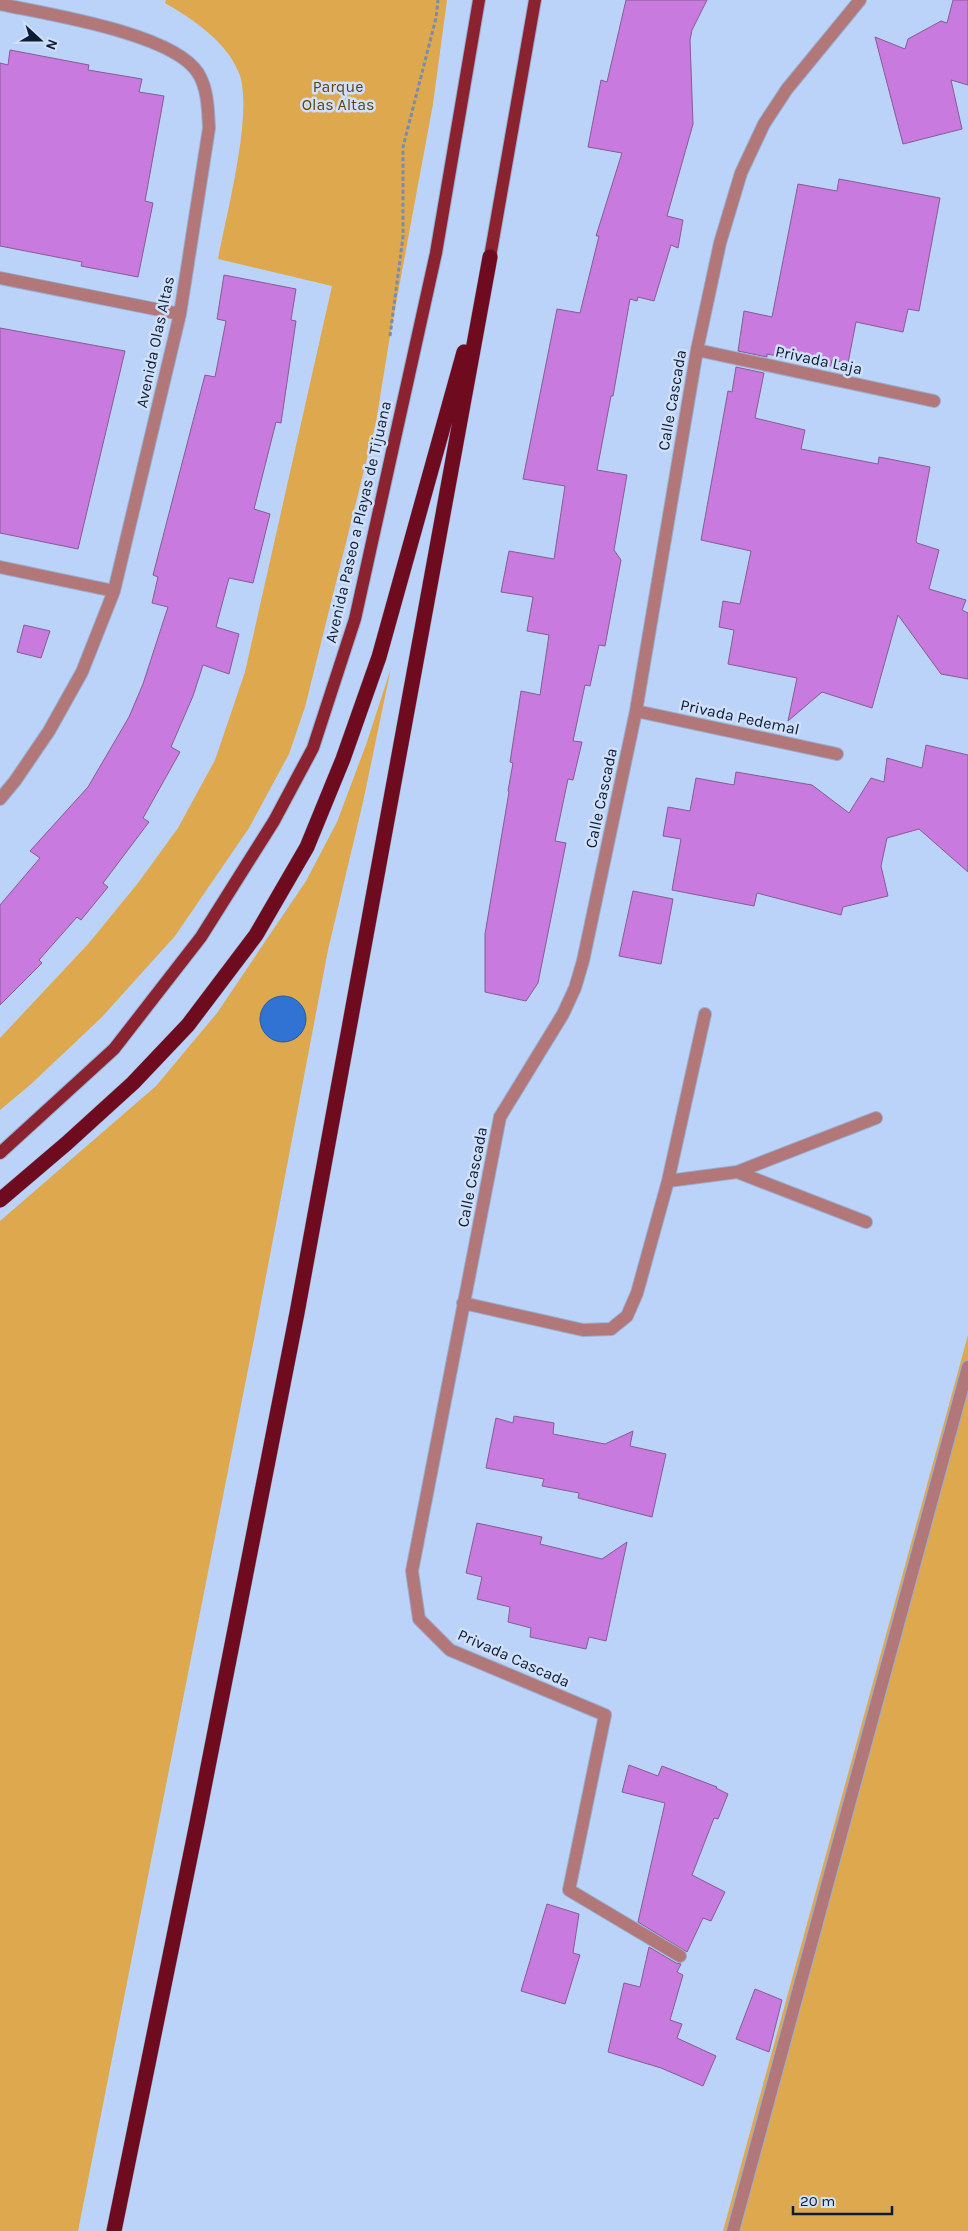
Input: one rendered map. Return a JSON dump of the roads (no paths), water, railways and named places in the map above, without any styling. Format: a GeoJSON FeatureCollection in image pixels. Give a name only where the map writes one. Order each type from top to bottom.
{"type":"FeatureCollection","features":[{"type":"Feature","properties":{"kind":"highway"},"geometry":{"type":"LineString","coordinates":[[0,1200],[133,1083],[188,1025],[256,935],[308,848],[343,759],[379,657],[490,257]]}},
{"type":"Feature","properties":{"kind":"highway"},"geometry":{"type":"LineString","coordinates":[[114,2231],[197,1823],[297,1313],[490,257]]}},
{"type":"Feature","properties":{"kind":"main road","name":"Avenida Paseo a Playas de Tijuana"},"geometry":{"type":"LineString","coordinates":[[0,1153],[114,1049],[212,920],[274,820],[313,748],[355,620],[432,272],[479,0]]}},
{"type":"Feature","properties":{"kind":"main road"},"geometry":{"type":"LineString","coordinates":[[490,257],[535,0]]}},
{"type":"Feature","properties":{"kind":"street","name":"Calle Cascada"},"geometry":{"type":"LineString","coordinates":[[419,1619],[412,1571],[500,1117],[562,1014],[575,988],[584,961],[636,712],[697,350],[720,243],[741,174],[764,124],[787,89],[860,0]]}},
{"type":"Feature","properties":{"kind":"street","name":"Avenida Olas Altas"},"geometry":{"type":"LineString","coordinates":[[0,4],[122,30],[179,55],[198,72],[207,100],[209,128],[180,314],[114,590],[82,672],[49,731],[15,781],[0,799]]}},
{"type":"Feature","properties":{"kind":"street"},"geometry":{"type":"LineString","coordinates":[[0,278],[180,314]]}},
{"type":"Feature","properties":{"kind":"street","name":"Privada Laja"},"geometry":{"type":"LineString","coordinates":[[697,350],[934,402]]}},
{"type":"Feature","properties":{"kind":"street"},"geometry":{"type":"LineString","coordinates":[[0,568],[114,590]]}},
{"type":"Feature","properties":{"kind":"street","name":"Privada Pedemal"},"geometry":{"type":"LineString","coordinates":[[636,712],[837,754]]}},
{"type":"Feature","properties":{"kind":"street"},"geometry":{"type":"LineString","coordinates":[[463,1303],[583,1330],[611,1329],[626,1316],[637,1293],[668,1181],[705,1014]]}},
{"type":"Feature","properties":{"kind":"street"},"geometry":{"type":"LineString","coordinates":[[668,1181],[737,1172],[876,1118]]}},
{"type":"Feature","properties":{"kind":"street"},"geometry":{"type":"LineString","coordinates":[[737,1172],[866,1222]]}},
{"type":"Feature","properties":{"kind":"street"},"geometry":{"type":"LineString","coordinates":[[733,2231],[968,1367]]}},
{"type":"Feature","properties":{"kind":"street","name":"Privada Cascada"},"geometry":{"type":"LineString","coordinates":[[419,1619],[450,1650],[605,1715],[569,1890],[680,1956]]}},
{"type":"Feature","properties":{"kind":"water"},"geometry":{"type":"Polygon","coordinates":[[[278,996],[288,996],[300,1002],[305,1010],[305,1028],[300,1036],[292,1041],[278,1042],[270,1039],[263,1032],[260,1024],[260,1014],[263,1006],[270,999],[278,996]]]}},
{"type":"Feature","properties":{"kind":"park label","name":"Parque Olas Altas"},"geometry":{"type":"Point","coordinates":[338,95]}}]}
